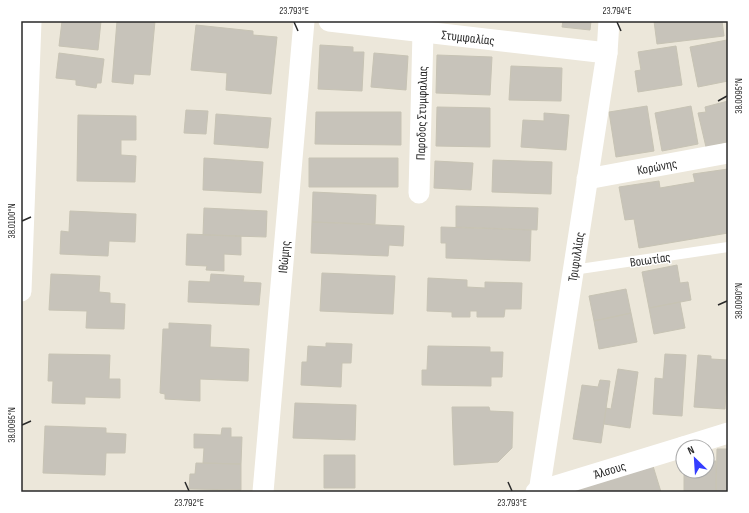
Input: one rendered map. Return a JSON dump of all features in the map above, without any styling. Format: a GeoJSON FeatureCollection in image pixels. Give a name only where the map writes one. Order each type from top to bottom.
{"type":"FeatureCollection","features":[{"type":"Feature","properties":{"kind":"street","name":"Ιθώμης"},"geometry":{"type":"LineString","coordinates":[[263,492],[304,21]]}},
{"type":"Feature","properties":{"kind":"street","name":"Στυμφαλίας"},"geometry":{"type":"LineString","coordinates":[[329,21],[607,52]]}},
{"type":"Feature","properties":{"kind":"street","name":"Τριφυλλίας"},"geometry":{"type":"LineString","coordinates":[[538,492],[607,52],[610,21]]}},
{"type":"Feature","properties":{"kind":"street","name":"Παροδος Στυμφαλιας"},"geometry":{"type":"LineString","coordinates":[[419,193],[423,32]]}},
{"type":"Feature","properties":{"kind":"street"},"geometry":{"type":"LineString","coordinates":[[21,291],[28,33]]}},
{"type":"Feature","properties":{"kind":"street","name":"Κορώνης"},"geometry":{"type":"LineString","coordinates":[[586,179],[728,153]]}},
{"type":"Feature","properties":{"kind":"street","name":"Άλσους"},"geometry":{"type":"LineString","coordinates":[[709,439],[728,433]]}},
{"type":"Feature","properties":{"kind":"street","name":"Άλσους"},"geometry":{"type":"LineString","coordinates":[[538,492],[675,449]]}},
{"type":"Feature","properties":{"kind":"lane","name":"Βοιωτίας"},"geometry":{"type":"LineString","coordinates":[[573,270],[728,248]]}},
{"type":"Feature","properties":{"kind":"building"},"geometry":{"type":"Polygon","coordinates":[[[62,21],[101,21],[98,50],[59,46],[62,21]]]}},
{"type":"Feature","properties":{"kind":"building"},"geometry":{"type":"Polygon","coordinates":[[[117,21],[155,21],[150,75],[134,74],[133,84],[112,82],[117,21]]]}},
{"type":"Feature","properties":{"kind":"building"},"geometry":{"type":"Polygon","coordinates":[[[563,21],[591,21],[590,30],[562,27],[563,21]]]}},
{"type":"Feature","properties":{"kind":"building"},"geometry":{"type":"Polygon","coordinates":[[[654,21],[722,21],[724,36],[657,44],[654,21]]]}},
{"type":"Feature","properties":{"kind":"building"},"geometry":{"type":"Polygon","coordinates":[[[196,25],[253,31],[253,35],[277,37],[271,94],[226,90],[227,73],[191,70],[196,25]]]}},
{"type":"Feature","properties":{"kind":"building"},"geometry":{"type":"Polygon","coordinates":[[[727,40],[728,81],[698,87],[690,47],[727,40]]]}},
{"type":"Feature","properties":{"kind":"building"},"geometry":{"type":"Polygon","coordinates":[[[320,45],[353,47],[353,52],[364,52],[362,91],[318,89],[320,45]]]}},
{"type":"Feature","properties":{"kind":"building"},"geometry":{"type":"Polygon","coordinates":[[[676,46],[682,85],[638,92],[635,71],[641,70],[638,52],[676,46]]]}},
{"type":"Feature","properties":{"kind":"building"},"geometry":{"type":"Polygon","coordinates":[[[59,53],[104,59],[101,83],[97,83],[96,88],[76,85],[76,80],[56,78],[59,53]]]}},
{"type":"Feature","properties":{"kind":"building"},"geometry":{"type":"Polygon","coordinates":[[[374,53],[408,56],[406,90],[371,87],[374,53]]]}},
{"type":"Feature","properties":{"kind":"building"},"geometry":{"type":"Polygon","coordinates":[[[437,55],[492,57],[490,95],[436,93],[437,55]]]}},
{"type":"Feature","properties":{"kind":"building"},"geometry":{"type":"Polygon","coordinates":[[[511,66],[562,68],[561,101],[509,100],[511,66]]]}},
{"type":"Feature","properties":{"kind":"building"},"geometry":{"type":"Polygon","coordinates":[[[728,101],[728,142],[706,147],[698,113],[706,112],[705,107],[728,101]]]}},
{"type":"Feature","properties":{"kind":"building"},"geometry":{"type":"Polygon","coordinates":[[[647,106],[654,151],[616,157],[609,112],[647,106]]]}},
{"type":"Feature","properties":{"kind":"building"},"geometry":{"type":"Polygon","coordinates":[[[691,106],[698,144],[662,151],[655,113],[691,106]]]}},
{"type":"Feature","properties":{"kind":"building"},"geometry":{"type":"Polygon","coordinates":[[[437,107],[490,108],[490,147],[436,146],[437,107]]]}},
{"type":"Feature","properties":{"kind":"building"},"geometry":{"type":"Polygon","coordinates":[[[186,110],[208,111],[206,134],[184,133],[186,110]]]}},
{"type":"Feature","properties":{"kind":"building"},"geometry":{"type":"Polygon","coordinates":[[[316,112],[401,112],[401,145],[315,144],[316,112]]]}},
{"type":"Feature","properties":{"kind":"building"},"geometry":{"type":"Polygon","coordinates":[[[544,113],[569,115],[566,150],[521,147],[523,120],[544,121],[544,113]]]}},
{"type":"Feature","properties":{"kind":"building"},"geometry":{"type":"Polygon","coordinates":[[[216,114],[271,118],[268,148],[214,144],[216,114]]]}},
{"type":"Feature","properties":{"kind":"building"},"geometry":{"type":"Polygon","coordinates":[[[78,115],[136,116],[136,140],[121,140],[121,155],[136,156],[135,182],[77,181],[78,115]]]}},
{"type":"Feature","properties":{"kind":"building"},"geometry":{"type":"Polygon","coordinates":[[[204,158],[263,162],[261,193],[203,190],[204,158]]]}},
{"type":"Feature","properties":{"kind":"building"},"geometry":{"type":"Polygon","coordinates":[[[309,158],[398,158],[398,187],[309,187],[309,158]]]}},
{"type":"Feature","properties":{"kind":"building"},"geometry":{"type":"Polygon","coordinates":[[[493,160],[552,162],[551,194],[492,192],[493,160]]]}},
{"type":"Feature","properties":{"kind":"building"},"geometry":{"type":"Polygon","coordinates":[[[435,161],[473,163],[471,190],[434,188],[435,161]]]}},
{"type":"Feature","properties":{"kind":"building"},"geometry":{"type":"Polygon","coordinates":[[[728,169],[728,233],[639,248],[634,219],[625,220],[619,187],[659,181],[660,188],[695,182],[693,174],[728,169]]]}},
{"type":"Feature","properties":{"kind":"building"},"geometry":{"type":"Polygon","coordinates":[[[313,192],[376,195],[375,224],[312,222],[313,192]]]}},
{"type":"Feature","properties":{"kind":"building"},"geometry":{"type":"Polygon","coordinates":[[[456,206],[538,208],[537,230],[456,227],[456,206]]]}},
{"type":"Feature","properties":{"kind":"building"},"geometry":{"type":"Polygon","coordinates":[[[204,208],[267,211],[266,237],[203,235],[204,208]]]}},
{"type":"Feature","properties":{"kind":"building"},"geometry":{"type":"Polygon","coordinates":[[[70,211],[136,214],[135,242],[109,241],[108,256],[60,254],[61,231],[69,232],[70,211]]]}},
{"type":"Feature","properties":{"kind":"building"},"geometry":{"type":"Polygon","coordinates":[[[312,222],[404,226],[403,246],[389,245],[388,256],[311,253],[312,222]]]}},
{"type":"Feature","properties":{"kind":"building"},"geometry":{"type":"Polygon","coordinates":[[[441,227],[531,230],[530,261],[446,258],[446,243],[441,243],[441,227]]]}},
{"type":"Feature","properties":{"kind":"building"},"geometry":{"type":"Polygon","coordinates":[[[187,234],[241,236],[241,255],[224,254],[224,271],[206,270],[207,266],[186,265],[187,234]]]}},
{"type":"Feature","properties":{"kind":"building"},"geometry":{"type":"Polygon","coordinates":[[[677,265],[680,283],[688,282],[691,300],[649,308],[642,272],[677,265]]]}},
{"type":"Feature","properties":{"kind":"building"},"geometry":{"type":"Polygon","coordinates":[[[322,273],[395,276],[393,314],[320,311],[322,273]]]}},
{"type":"Feature","properties":{"kind":"building"},"geometry":{"type":"Polygon","coordinates":[[[51,274],[100,276],[99,292],[110,293],[110,303],[125,304],[124,329],[86,328],[87,311],[49,310],[51,274]]]}},
{"type":"Feature","properties":{"kind":"building"},"geometry":{"type":"Polygon","coordinates":[[[211,274],[244,276],[243,282],[261,283],[259,305],[188,302],[189,281],[210,282],[211,274]]]}},
{"type":"Feature","properties":{"kind":"building"},"geometry":{"type":"Polygon","coordinates":[[[428,278],[467,280],[467,287],[485,288],[485,282],[522,283],[521,309],[505,309],[504,317],[477,317],[477,311],[470,311],[470,317],[452,317],[452,312],[427,311],[428,278]]]}},
{"type":"Feature","properties":{"kind":"building"},"geometry":{"type":"Polygon","coordinates":[[[626,289],[631,313],[594,321],[589,296],[626,289]]]}},
{"type":"Feature","properties":{"kind":"building"},"geometry":{"type":"Polygon","coordinates":[[[680,302],[685,328],[654,334],[649,308],[680,302]]]}},
{"type":"Feature","properties":{"kind":"building"},"geometry":{"type":"Polygon","coordinates":[[[631,313],[637,342],[599,349],[594,321],[631,313]]]}},
{"type":"Feature","properties":{"kind":"building"},"geometry":{"type":"Polygon","coordinates":[[[169,323],[211,325],[210,347],[249,349],[248,381],[200,379],[200,401],[165,399],[165,394],[160,393],[163,329],[169,329],[169,323]]]}},
{"type":"Feature","properties":{"kind":"building"},"geometry":{"type":"Polygon","coordinates":[[[326,343],[352,344],[351,363],[342,363],[341,387],[301,385],[302,362],[307,362],[308,346],[326,347],[326,343]]]}},
{"type":"Feature","properties":{"kind":"building"},"geometry":{"type":"Polygon","coordinates":[[[428,346],[490,347],[490,352],[503,352],[502,377],[491,377],[491,386],[422,385],[422,370],[427,370],[428,346]]]}},
{"type":"Feature","properties":{"kind":"building"},"geometry":{"type":"Polygon","coordinates":[[[49,354],[110,355],[109,379],[120,379],[120,398],[85,397],[85,404],[52,403],[53,381],[48,381],[49,354]]]}},
{"type":"Feature","properties":{"kind":"building"},"geometry":{"type":"Polygon","coordinates":[[[665,354],[686,355],[682,416],[653,414],[655,378],[663,379],[665,354]]]}},
{"type":"Feature","properties":{"kind":"building"},"geometry":{"type":"Polygon","coordinates":[[[698,355],[711,356],[711,359],[728,360],[725,409],[694,407],[698,355]]]}},
{"type":"Feature","properties":{"kind":"building"},"geometry":{"type":"Polygon","coordinates":[[[618,369],[638,372],[630,428],[604,424],[606,408],[611,409],[618,369]]]}},
{"type":"Feature","properties":{"kind":"building"},"geometry":{"type":"Polygon","coordinates":[[[600,380],[610,381],[601,443],[573,439],[582,385],[598,387],[600,380]]]}},
{"type":"Feature","properties":{"kind":"building"},"geometry":{"type":"Polygon","coordinates":[[[295,403],[356,405],[355,440],[293,438],[295,403]]]}},
{"type":"Feature","properties":{"kind":"building"},"geometry":{"type":"Polygon","coordinates":[[[452,407],[489,407],[490,411],[513,412],[512,448],[498,462],[454,465],[452,407]]]}},
{"type":"Feature","properties":{"kind":"building"},"geometry":{"type":"Polygon","coordinates":[[[45,426],[106,428],[106,433],[126,434],[125,453],[106,453],[105,475],[43,473],[45,426]]]}},
{"type":"Feature","properties":{"kind":"building"},"geometry":{"type":"Polygon","coordinates":[[[222,428],[231,428],[231,437],[242,437],[241,464],[203,463],[204,448],[194,448],[194,434],[221,435],[222,428]]]}},
{"type":"Feature","properties":{"kind":"building"},"geometry":{"type":"Polygon","coordinates":[[[717,449],[728,449],[728,492],[716,492],[717,449]]]}},
{"type":"Feature","properties":{"kind":"building"},"geometry":{"type":"Polygon","coordinates":[[[324,455],[355,455],[355,488],[324,488],[324,455]]]}},
{"type":"Feature","properties":{"kind":"building"},"geometry":{"type":"Polygon","coordinates":[[[716,461],[716,492],[684,492],[684,479],[715,479],[716,461]]]}},
{"type":"Feature","properties":{"kind":"building"},"geometry":{"type":"Polygon","coordinates":[[[196,463],[241,464],[241,490],[189,489],[190,474],[195,474],[196,463]]]}},
{"type":"Feature","properties":{"kind":"building"},"geometry":{"type":"Polygon","coordinates":[[[653,466],[661,492],[567,492],[653,466]]]}}]}
